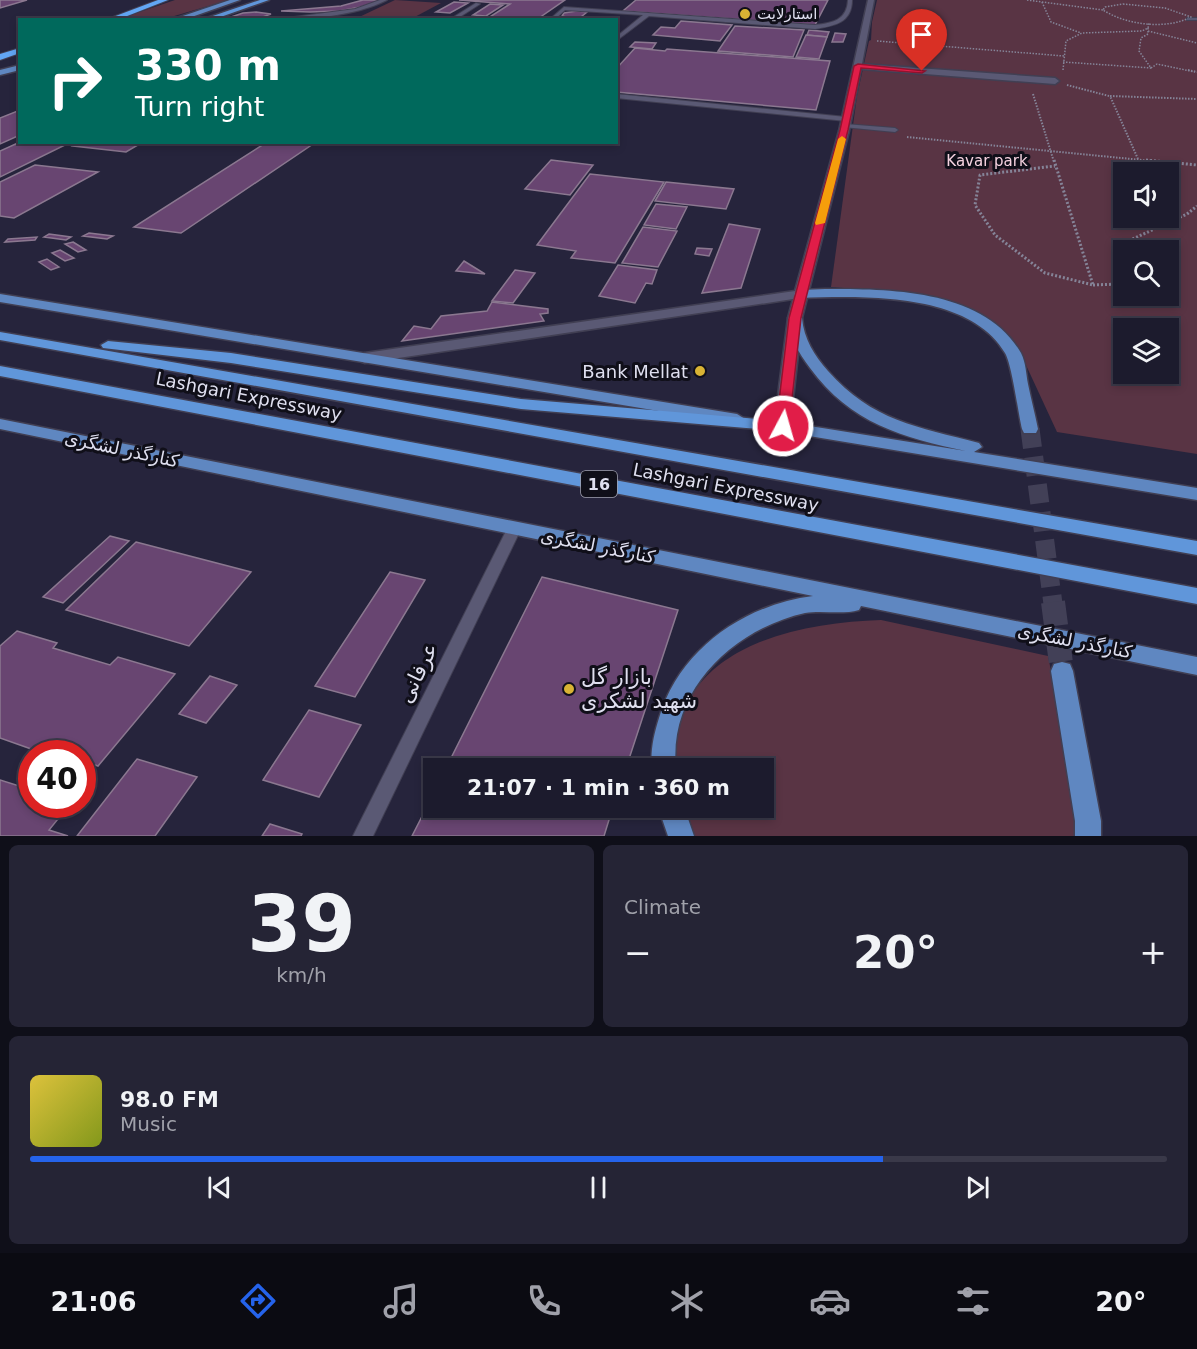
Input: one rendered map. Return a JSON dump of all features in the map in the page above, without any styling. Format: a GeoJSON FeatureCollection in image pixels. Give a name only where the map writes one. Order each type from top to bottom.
{"type":"FeatureCollection","features":[{"type":"Feature","properties":{"kind":"highway"},"geometry":{"type":"LineString","coordinates":[[114,18],[165,0]]}},
{"type":"Feature","properties":{"kind":"highway"},"geometry":{"type":"LineString","coordinates":[[210,18],[266,0]]}},
{"type":"Feature","properties":{"kind":"highway"},"geometry":{"type":"LineString","coordinates":[[0,57],[18,51]]}},
{"type":"Feature","properties":{"kind":"highway","name":"Lashgari Expressway"},"geometry":{"type":"LineString","coordinates":[[0,336],[1197,548]]}},
{"type":"Feature","properties":{"kind":"highway"},"geometry":{"type":"LineString","coordinates":[[20,339],[182,351],[521,405],[783,426]]}},
{"type":"Feature","properties":{"kind":"highway","name":"Lashgari Expressway"},"geometry":{"type":"LineString","coordinates":[[0,371],[1197,596]]}},
{"type":"Feature","properties":{"kind":"main road"},"geometry":{"type":"LineString","coordinates":[[180,18],[237,0]]}},
{"type":"Feature","properties":{"kind":"main road"},"geometry":{"type":"LineString","coordinates":[[193,18],[248,0]]}},
{"type":"Feature","properties":{"kind":"main road"},"geometry":{"type":"LineString","coordinates":[[0,73],[18,68]]}},
{"type":"Feature","properties":{"kind":"main road"},"geometry":{"type":"LineString","coordinates":[[0,78],[18,73]]}},
{"type":"Feature","properties":{"kind":"main road"},"geometry":{"type":"LineString","coordinates":[[801,294],[873,293],[902,296],[942,305],[980,322],[996,332],[1014,354],[1030,429]]}},
{"type":"Feature","properties":{"kind":"main road"},"geometry":{"type":"LineString","coordinates":[[0,298],[1197,494]]}},
{"type":"Feature","properties":{"kind":"main road"},"geometry":{"type":"LineString","coordinates":[[795,318],[796,333],[808,356],[845,396],[870,416],[928,437],[1029,459],[1048,470]]}},
{"type":"Feature","properties":{"kind":"main road","name":"کنارگذر لشگری"},"geometry":{"type":"LineString","coordinates":[[0,424],[1197,666]]}},
{"type":"Feature","properties":{"kind":"main road"},"geometry":{"type":"LineString","coordinates":[[662,758],[672,709],[686,680],[702,659],[723,639],[749,624],[804,605],[882,603]]}},
{"type":"Feature","properties":{"kind":"main road"},"geometry":{"type":"LineString","coordinates":[[1062,671],[1088,821],[1088,836]]}},
{"type":"Feature","properties":{"kind":"main road"},"geometry":{"type":"LineString","coordinates":[[675,818],[681,836]]}},
{"type":"Feature","properties":{"kind":"street"},"geometry":{"type":"LineString","coordinates":[[783,426],[795,318],[846,122],[871,0]]}},
{"type":"Feature","properties":{"kind":"street"},"geometry":{"type":"LineString","coordinates":[[858,66],[1055,81]]}},
{"type":"Feature","properties":{"kind":"street"},"geometry":{"type":"LineString","coordinates":[[365,358],[801,294]]}},
{"type":"Feature","properties":{"kind":"lane"},"geometry":{"type":"LineString","coordinates":[[288,18],[364,8],[385,0]]}},
{"type":"Feature","properties":{"kind":"lane"},"geometry":{"type":"LineString","coordinates":[[553,18],[564,8],[814,27],[836,24],[845,20],[850,8],[850,0]]}},
{"type":"Feature","properties":{"kind":"lane"},"geometry":{"type":"LineString","coordinates":[[454,18],[478,4]]}},
{"type":"Feature","properties":{"kind":"lane"},"geometry":{"type":"LineString","coordinates":[[618,38],[647,15]]}},
{"type":"Feature","properties":{"kind":"lane"},"geometry":{"type":"LineString","coordinates":[[1189,19],[1197,19]]}},
{"type":"Feature","properties":{"kind":"lane"},"geometry":{"type":"LineString","coordinates":[[618,96],[846,122],[895,130]]}},
{"type":"Feature","properties":{"kind":"lane","name":"عرفانی"},"geometry":{"type":"LineString","coordinates":[[363,836],[514,529]]}},
{"type":"Feature","properties":{"kind":"path"},"geometry":{"type":"LineString","coordinates":[[1027,0],[1102,10],[1112,16],[1149,23],[1175,23],[1191,17],[1177,10],[1151,6],[1123,4],[1105,7],[1102,10]]}},
{"type":"Feature","properties":{"kind":"path"},"geometry":{"type":"LineString","coordinates":[[1042,2],[1046,19],[1051,23],[1082,33],[1148,30],[1197,43]]}},
{"type":"Feature","properties":{"kind":"path"},"geometry":{"type":"LineString","coordinates":[[1149,23],[1148,34],[1141,38],[1139,51],[1152,68]]}},
{"type":"Feature","properties":{"kind":"path"},"geometry":{"type":"LineString","coordinates":[[1055,81],[1062,77],[1066,40],[1082,33]]}},
{"type":"Feature","properties":{"kind":"path"},"geometry":{"type":"LineString","coordinates":[[876,41],[1064,56]]}},
{"type":"Feature","properties":{"kind":"path"},"geometry":{"type":"LineString","coordinates":[[1064,62],[1152,68],[1157,64],[1197,72]]}},
{"type":"Feature","properties":{"kind":"path"},"geometry":{"type":"LineString","coordinates":[[1028,79],[1093,285]]}},
{"type":"Feature","properties":{"kind":"path"},"geometry":{"type":"LineString","coordinates":[[1055,81],[1110,96],[1197,99]]}},
{"type":"Feature","properties":{"kind":"path"},"geometry":{"type":"LineString","coordinates":[[1110,96],[1138,159]]}},
{"type":"Feature","properties":{"kind":"path"},"geometry":{"type":"LineString","coordinates":[[901,136],[1197,165]]}},
{"type":"Feature","properties":{"kind":"path"},"geometry":{"type":"LineString","coordinates":[[1055,166],[980,175],[975,206],[995,235],[1044,273],[1093,285],[1119,284],[1113,248],[1187,214],[1197,206]]}},
{"type":"Feature","properties":{"kind":"green space"},"geometry":{"type":"Polygon","coordinates":[[[175,0],[229,0],[167,18],[122,18],[175,0]]]}},
{"type":"Feature","properties":{"kind":"green space"},"geometry":{"type":"Polygon","coordinates":[[[395,0],[441,3],[413,18],[357,18],[395,0]]]}},
{"type":"Feature","properties":{"kind":"green space","name":"Kavar park"},"geometry":{"type":"Polygon","coordinates":[[[877,0],[1197,0],[1197,454],[1057,432],[1019,350],[1009,338],[978,315],[883,291],[831,287],[857,96],[871,40],[877,0]]]}},
{"type":"Feature","properties":{"kind":"green space"},"geometry":{"type":"Polygon","coordinates":[[[881,620],[1048,656],[1060,715],[1076,836],[693,836],[686,818],[774,818],[774,758],[676,758],[678,728],[691,696],[713,671],[740,651],[773,637],[845,622],[881,620]]]}},
{"type":"Feature","properties":{"kind":"building"},"geometry":{"type":"Polygon","coordinates":[[[0,0],[27,0],[0,8],[0,0]]]}},
{"type":"Feature","properties":{"kind":"building"},"geometry":{"type":"Polygon","coordinates":[[[363,0],[382,0],[339,11],[281,11],[341,6],[363,0]]]}},
{"type":"Feature","properties":{"kind":"building"},"geometry":{"type":"Polygon","coordinates":[[[459,0],[565,0],[539,18],[488,18],[510,4],[459,0]]]}},
{"type":"Feature","properties":{"kind":"building","name":"استارلایت"},"geometry":{"type":"Polygon","coordinates":[[[636,0],[828,0],[815,25],[623,11],[636,0]]]}},
{"type":"Feature","properties":{"kind":"building"},"geometry":{"type":"Polygon","coordinates":[[[454,2],[468,3],[450,13],[436,12],[454,2]]]}},
{"type":"Feature","properties":{"kind":"building"},"geometry":{"type":"Polygon","coordinates":[[[490,4],[503,5],[486,16],[473,15],[490,4]]]}},
{"type":"Feature","properties":{"kind":"building"},"geometry":{"type":"Polygon","coordinates":[[[587,12],[581,17],[595,18],[572,18],[562,16],[564,13],[587,12]]]}},
{"type":"Feature","properties":{"kind":"building"},"geometry":{"type":"Polygon","coordinates":[[[243,13],[271,14],[260,18],[228,18],[243,13]]]}},
{"type":"Feature","properties":{"kind":"building"},"geometry":{"type":"Polygon","coordinates":[[[681,21],[732,25],[720,41],[653,35],[661,27],[675,28],[681,21]]]}},
{"type":"Feature","properties":{"kind":"building"},"geometry":{"type":"Polygon","coordinates":[[[735,26],[804,30],[793,57],[718,51],[735,26]]]}},
{"type":"Feature","properties":{"kind":"building"},"geometry":{"type":"Polygon","coordinates":[[[809,30],[829,32],[827,37],[807,35],[809,30]]]}},
{"type":"Feature","properties":{"kind":"building"},"geometry":{"type":"Polygon","coordinates":[[[835,33],[846,34],[843,42],[832,42],[835,33]]]}},
{"type":"Feature","properties":{"kind":"building"},"geometry":{"type":"Polygon","coordinates":[[[806,35],[827,37],[819,59],[796,57],[806,35]]]}},
{"type":"Feature","properties":{"kind":"building"},"geometry":{"type":"Polygon","coordinates":[[[635,42],[656,43],[652,49],[630,47],[635,42]]]}},
{"type":"Feature","properties":{"kind":"building"},"geometry":{"type":"Polygon","coordinates":[[[635,48],[830,61],[816,110],[618,92],[618,67],[635,48]]]}},
{"type":"Feature","properties":{"kind":"building"},"geometry":{"type":"Polygon","coordinates":[[[18,111],[18,136],[0,144],[0,118],[18,111]]]}},
{"type":"Feature","properties":{"kind":"building"},"geometry":{"type":"Polygon","coordinates":[[[18,143],[67,144],[0,177],[0,151],[18,143]]]}},
{"type":"Feature","properties":{"kind":"building"},"geometry":{"type":"Polygon","coordinates":[[[77,144],[140,144],[126,152],[73,146],[77,144]]]}},
{"type":"Feature","properties":{"kind":"building"},"geometry":{"type":"Polygon","coordinates":[[[264,144],[313,144],[181,233],[134,227],[264,144]]]}},
{"type":"Feature","properties":{"kind":"building"},"geometry":{"type":"Polygon","coordinates":[[[551,160],[593,165],[570,195],[525,189],[551,160]]]}},
{"type":"Feature","properties":{"kind":"building"},"geometry":{"type":"Polygon","coordinates":[[[35,165],[98,172],[14,218],[0,216],[0,182],[35,165]]]}},
{"type":"Feature","properties":{"kind":"building"},"geometry":{"type":"Polygon","coordinates":[[[590,174],[664,182],[615,263],[571,258],[576,251],[537,245],[590,174]]]}},
{"type":"Feature","properties":{"kind":"building"},"geometry":{"type":"Polygon","coordinates":[[[666,182],[734,189],[726,209],[655,201],[666,182]]]}},
{"type":"Feature","properties":{"kind":"building"},"geometry":{"type":"Polygon","coordinates":[[[656,204],[687,207],[676,229],[644,225],[656,204]]]}},
{"type":"Feature","properties":{"kind":"building"},"geometry":{"type":"Polygon","coordinates":[[[729,224],[760,229],[741,288],[702,293],[729,224]]]}},
{"type":"Feature","properties":{"kind":"building"},"geometry":{"type":"Polygon","coordinates":[[[643,227],[677,231],[658,267],[622,263],[643,227]]]}},
{"type":"Feature","properties":{"kind":"building"},"geometry":{"type":"Polygon","coordinates":[[[89,233],[113,236],[107,239],[83,236],[89,233]]]}},
{"type":"Feature","properties":{"kind":"building"},"geometry":{"type":"Polygon","coordinates":[[[49,234],[71,237],[66,240],[44,237],[49,234]]]}},
{"type":"Feature","properties":{"kind":"building"},"geometry":{"type":"Polygon","coordinates":[[[37,237],[35,240],[5,242],[8,239],[37,237]]]}},
{"type":"Feature","properties":{"kind":"building"},"geometry":{"type":"Polygon","coordinates":[[[73,242],[86,250],[78,252],[65,244],[73,242]]]}},
{"type":"Feature","properties":{"kind":"building"},"geometry":{"type":"Polygon","coordinates":[[[697,248],[712,249],[709,256],[695,254],[697,248]]]}},
{"type":"Feature","properties":{"kind":"building"},"geometry":{"type":"Polygon","coordinates":[[[60,250],[74,258],[65,261],[52,253],[60,250]]]}},
{"type":"Feature","properties":{"kind":"building"},"geometry":{"type":"Polygon","coordinates":[[[47,259],[59,267],[51,270],[39,262],[47,259]]]}},
{"type":"Feature","properties":{"kind":"building"},"geometry":{"type":"Polygon","coordinates":[[[464,261],[485,274],[456,271],[464,261]]]}},
{"type":"Feature","properties":{"kind":"building"},"geometry":{"type":"Polygon","coordinates":[[[618,265],[657,270],[652,284],[646,283],[635,303],[599,296],[618,265]]]}},
{"type":"Feature","properties":{"kind":"building"},"geometry":{"type":"Polygon","coordinates":[[[515,270],[535,273],[513,303],[492,301],[515,270]]]}},
{"type":"Feature","properties":{"kind":"building"},"geometry":{"type":"Polygon","coordinates":[[[492,302],[548,309],[548,313],[540,314],[544,321],[402,341],[414,326],[431,329],[441,316],[487,311],[492,302]]]}},
{"type":"Feature","properties":{"kind":"building"},"geometry":{"type":"Polygon","coordinates":[[[110,536],[129,541],[63,603],[43,597],[110,536]]]}},
{"type":"Feature","properties":{"kind":"building"},"geometry":{"type":"Polygon","coordinates":[[[136,542],[251,572],[189,646],[66,610],[136,542]]]}},
{"type":"Feature","properties":{"kind":"building"},"geometry":{"type":"Polygon","coordinates":[[[390,572],[425,580],[355,697],[315,686],[390,572]]]}},
{"type":"Feature","properties":{"kind":"building","name":"بازار گل شهید لشکری"},"geometry":{"type":"Polygon","coordinates":[[[542,577],[678,610],[629,758],[451,758],[542,577]]]}},
{"type":"Feature","properties":{"kind":"building"},"geometry":{"type":"Polygon","coordinates":[[[17,631],[57,643],[53,648],[110,665],[118,657],[175,674],[98,766],[96,765],[96,740],[18,740],[18,744],[0,738],[0,646],[17,631]]]}},
{"type":"Feature","properties":{"kind":"building"},"geometry":{"type":"Polygon","coordinates":[[[210,676],[237,685],[206,723],[179,714],[210,676]]]}},
{"type":"Feature","properties":{"kind":"building"},"geometry":{"type":"Polygon","coordinates":[[[309,710],[361,725],[319,797],[263,780],[309,710]]]}},
{"type":"Feature","properties":{"kind":"building"},"geometry":{"type":"Polygon","coordinates":[[[137,759],[197,777],[155,836],[77,836],[91,818],[96,818],[96,812],[137,759]]]}},
{"type":"Feature","properties":{"kind":"building"},"geometry":{"type":"Polygon","coordinates":[[[0,780],[18,786],[18,818],[59,818],[49,830],[68,836],[0,836],[0,780]]]}},
{"type":"Feature","properties":{"kind":"building"},"geometry":{"type":"Polygon","coordinates":[[[423,814],[423,818],[610,818],[604,836],[412,836],[423,814]]]}},
{"type":"Feature","properties":{"kind":"building"},"geometry":{"type":"Polygon","coordinates":[[[270,824],[302,834],[301,836],[262,836],[270,824]]]}},
{"type":"Feature","properties":{"kind":"tunnel"},"geometry":{"type":"LineString","coordinates":[[1030,429],[1053,604]]}},
{"type":"Feature","properties":{"kind":"tunnel"},"geometry":{"type":"LineString","coordinates":[[1053,602],[1062,671]]}},
{"type":"Feature","properties":{"kind":"slow traffic"},"geometry":{"type":"LineString","coordinates":[[820,223],[842,139]]}},
{"type":"Feature","properties":{"kind":"place","name":"استارلایت"},"geometry":{"type":"Point","coordinates":[745,14]}},
{"type":"Feature","properties":{"kind":"place","name":"Bank Mellat"},"geometry":{"type":"Point","coordinates":[700,371]}},
{"type":"Feature","properties":{"kind":"place","name":"بازار گل شهید لشکری"},"geometry":{"type":"Point","coordinates":[569,689]}},
{"type":"Feature","properties":{"kind":"route"},"geometry":{"type":"LineString","coordinates":[[783,426],[795,318],[844,130],[858,66],[922,71]]}}]}
